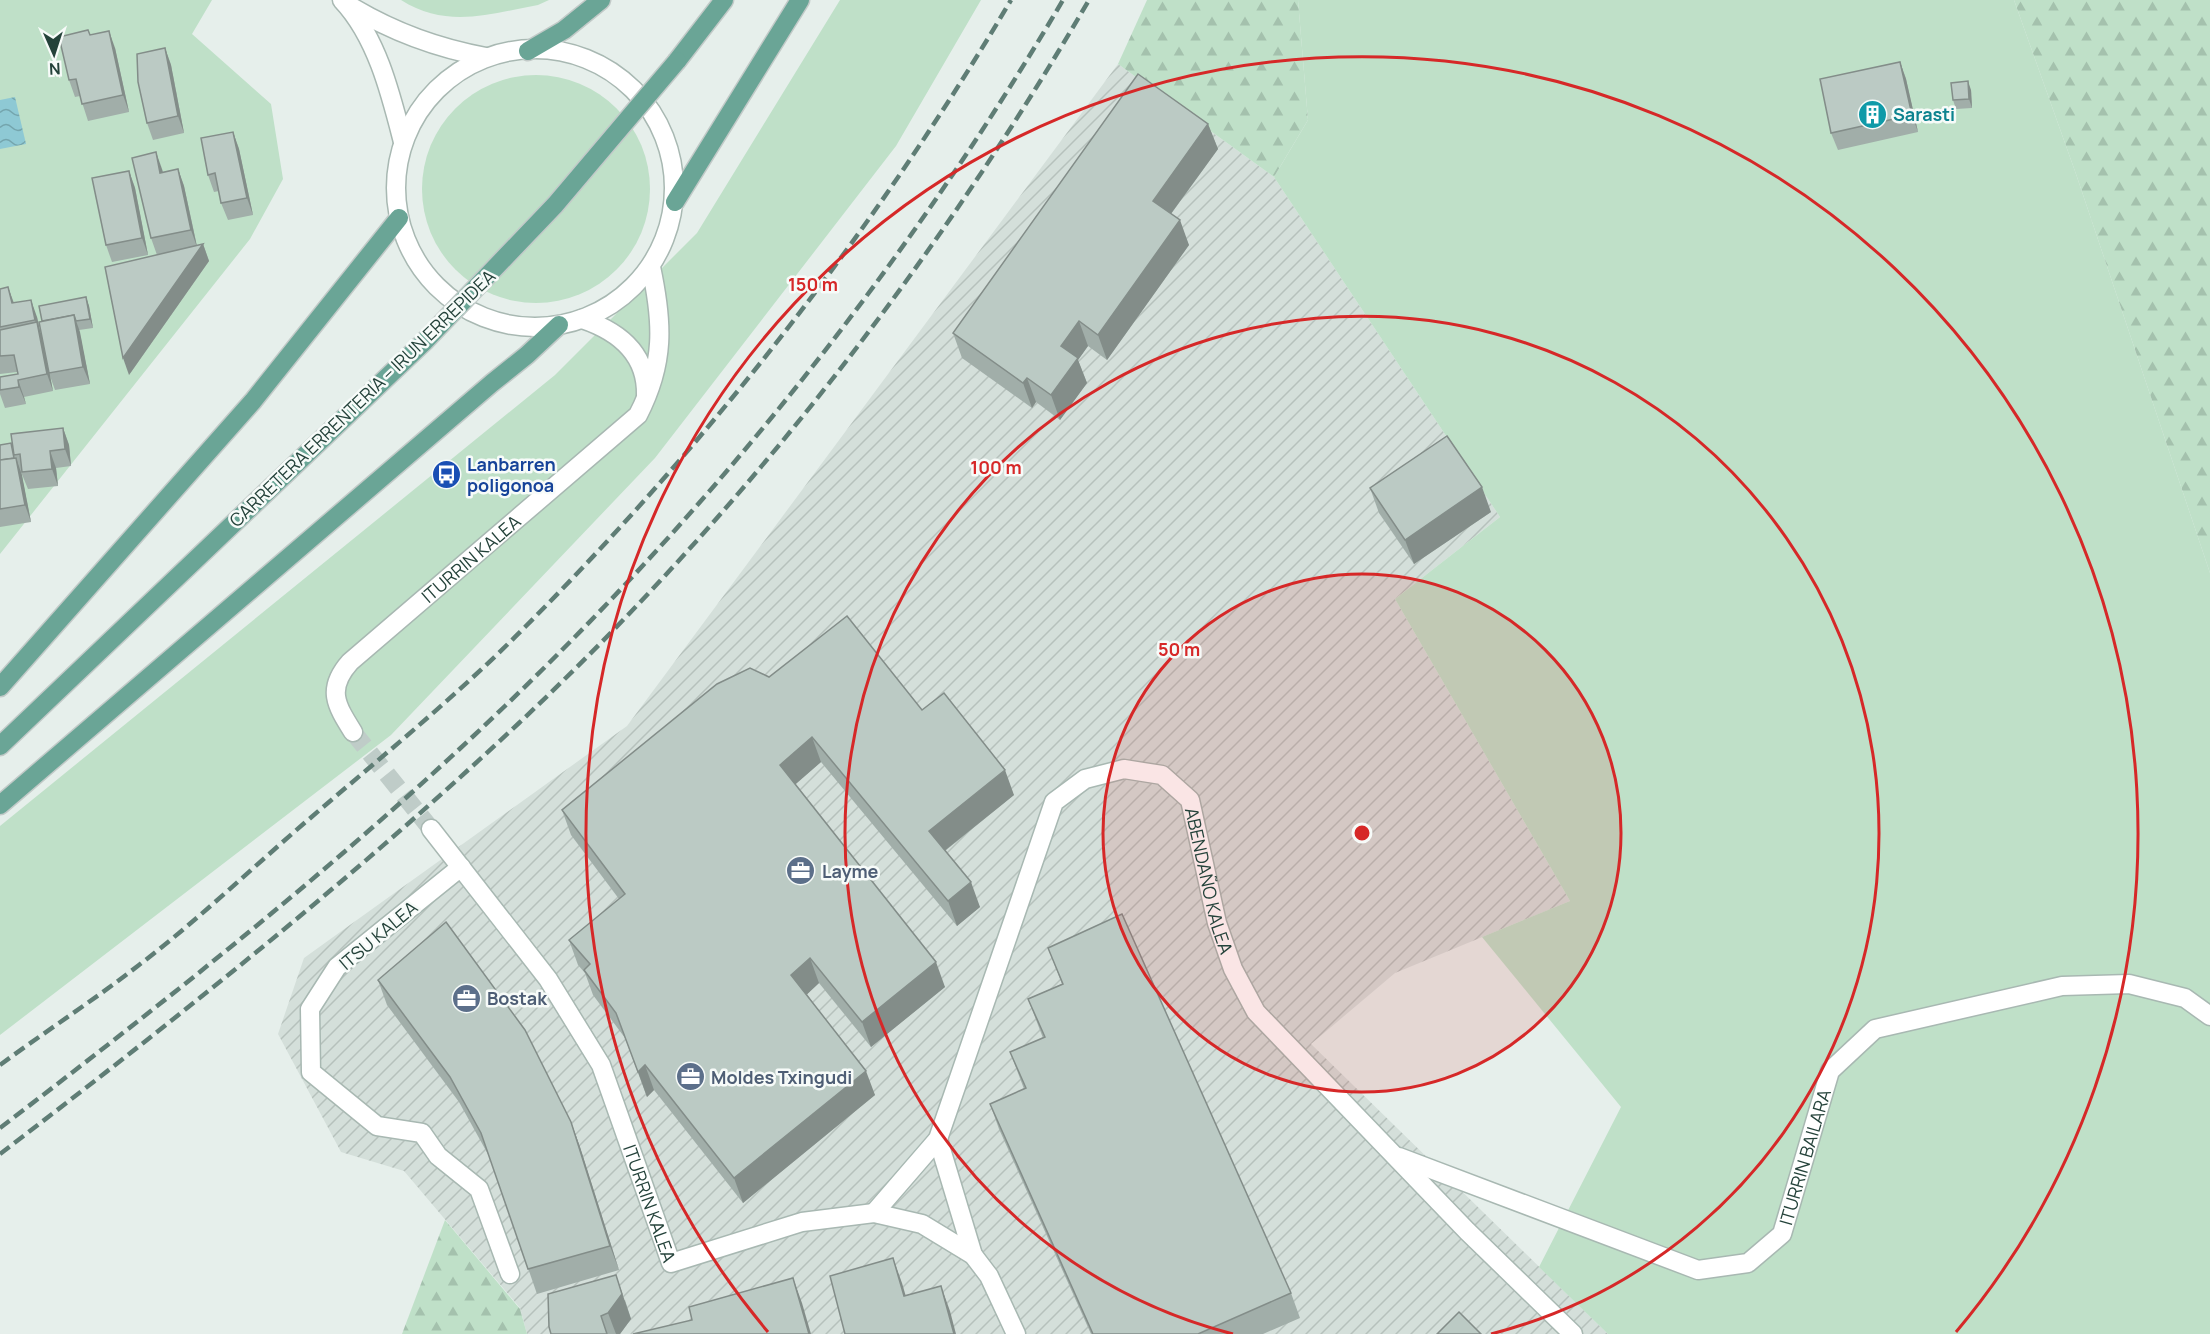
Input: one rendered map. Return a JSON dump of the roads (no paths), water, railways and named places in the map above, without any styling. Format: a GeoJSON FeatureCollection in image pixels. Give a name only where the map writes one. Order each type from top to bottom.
{"type":"FeatureCollection","features":[{"type":"Feature","properties":{"kind":"main road"},"geometry":{"type":"LineString","coordinates":[[528,51],[564,30],[601,0]]}},
{"type":"Feature","properties":{"kind":"main road","name":"CARRETERA ERRENTERIA – IRUN ERREPIDEA"},"geometry":{"type":"LineString","coordinates":[[0,746],[424,342],[555,205],[677,61],[724,0]]}},
{"type":"Feature","properties":{"kind":"main road"},"geometry":{"type":"LineString","coordinates":[[675,202],[800,0]]}},
{"type":"Feature","properties":{"kind":"main road"},"geometry":{"type":"LineString","coordinates":[[0,687],[253,401],[399,218]]}},
{"type":"Feature","properties":{"kind":"main road"},"geometry":{"type":"LineString","coordinates":[[0,805],[492,383],[527,356],[559,325]]}},
{"type":"Feature","properties":{"kind":"street"},"geometry":{"type":"LineString","coordinates":[[344,2],[406,36],[458,52],[486,57],[528,51],[567,52],[591,59],[613,71],[650,106],[671,152],[675,177],[675,202],[667,236],[651,267],[632,289],[608,306],[582,319],[559,325],[518,326],[479,315],[460,306],[429,279],[406,241],[399,218],[396,180],[403,142],[416,115],[435,90],[459,71],[486,57]]}},
{"type":"Feature","properties":{"kind":"street"},"geometry":{"type":"LineString","coordinates":[[344,2],[379,64],[403,142]]}},
{"type":"Feature","properties":{"kind":"street","name":"ITURRIN KALEA"},"geometry":{"type":"LineString","coordinates":[[353,732],[336,706],[336,688],[342,671],[350,662],[638,415],[655,375],[660,349],[660,323],[651,267]]}},
{"type":"Feature","properties":{"kind":"street"},"geometry":{"type":"LineString","coordinates":[[582,319],[617,335],[631,347],[643,372],[646,400]]}},
{"type":"Feature","properties":{"kind":"street","name":"ABENDAÑO KALEA"},"geometry":{"type":"LineString","coordinates":[[938,1139],[1054,802],[1085,779],[1124,770],[1162,775],[1190,800],[1216,923],[1233,969],[1257,1012],[1467,1231],[1573,1334]]}},
{"type":"Feature","properties":{"kind":"street","name":"ITURRIN KALEA"},"geometry":{"type":"LineString","coordinates":[[431,829],[548,979],[601,1065],[671,1263],[802,1222],[874,1213],[922,1224],[973,1255],[989,1276],[1016,1334]]}},
{"type":"Feature","properties":{"kind":"street","name":"ITSU KALEA"},"geometry":{"type":"LineString","coordinates":[[461,867],[337,967],[310,1010],[311,1071],[378,1126],[422,1133],[438,1156],[480,1189],[510,1274]]}},
{"type":"Feature","properties":{"kind":"street","name":"ITURRIN BAILARA"},"geometry":{"type":"LineString","coordinates":[[1394,1155],[1698,1270],[1748,1263],[1782,1234],[1830,1071],[1875,1029],[2062,986],[2129,984],[2185,998],[2210,1016]]}},
{"type":"Feature","properties":{"kind":"street"},"geometry":{"type":"LineString","coordinates":[[874,1213],[938,1139]]}},
{"type":"Feature","properties":{"kind":"street"},"geometry":{"type":"LineString","coordinates":[[938,1139],[973,1255]]}},
{"type":"Feature","properties":{"kind":"water"},"geometry":{"type":"Polygon","coordinates":[[[15,97],[26,144],[0,149],[0,100],[15,97]]]}},
{"type":"Feature","properties":{"kind":"tunnel"},"geometry":{"type":"LineString","coordinates":[[353,732],[431,829]]}},
{"type":"Feature","properties":{"kind":"railway"},"geometry":{"type":"LineString","coordinates":[[0,1065],[122,978],[204,912],[473,677],[594,556],[661,482],[788,328],[905,167],[1011,0]]}},
{"type":"Feature","properties":{"kind":"railway"},"geometry":{"type":"LineString","coordinates":[[0,1128],[195,976],[322,871],[445,762],[585,627],[737,459],[877,282],[942,190],[1004,96],[1063,0]]}},
{"type":"Feature","properties":{"kind":"railway"},"geometry":{"type":"LineString","coordinates":[[0,1154],[200,998],[394,836],[519,723],[681,558],[757,472],[900,290],[966,196],[1029,99],[1089,0]]}},
{"type":"Feature","properties":{"kind":"place","name":"Sarasti"},"geometry":{"type":"Point","coordinates":[1872,114]}},
{"type":"Feature","properties":{"kind":"place","name":"Lanbarren poligonoa"},"geometry":{"type":"Point","coordinates":[446,474]}},
{"type":"Feature","properties":{"kind":"place","name":"Layme"},"geometry":{"type":"Point","coordinates":[801,871]}},
{"type":"Feature","properties":{"kind":"place","name":"Bostak"},"geometry":{"type":"Point","coordinates":[466,998]}},
{"type":"Feature","properties":{"kind":"place","name":"Moldes Txingudi"},"geometry":{"type":"Point","coordinates":[690,1077]}}]}
